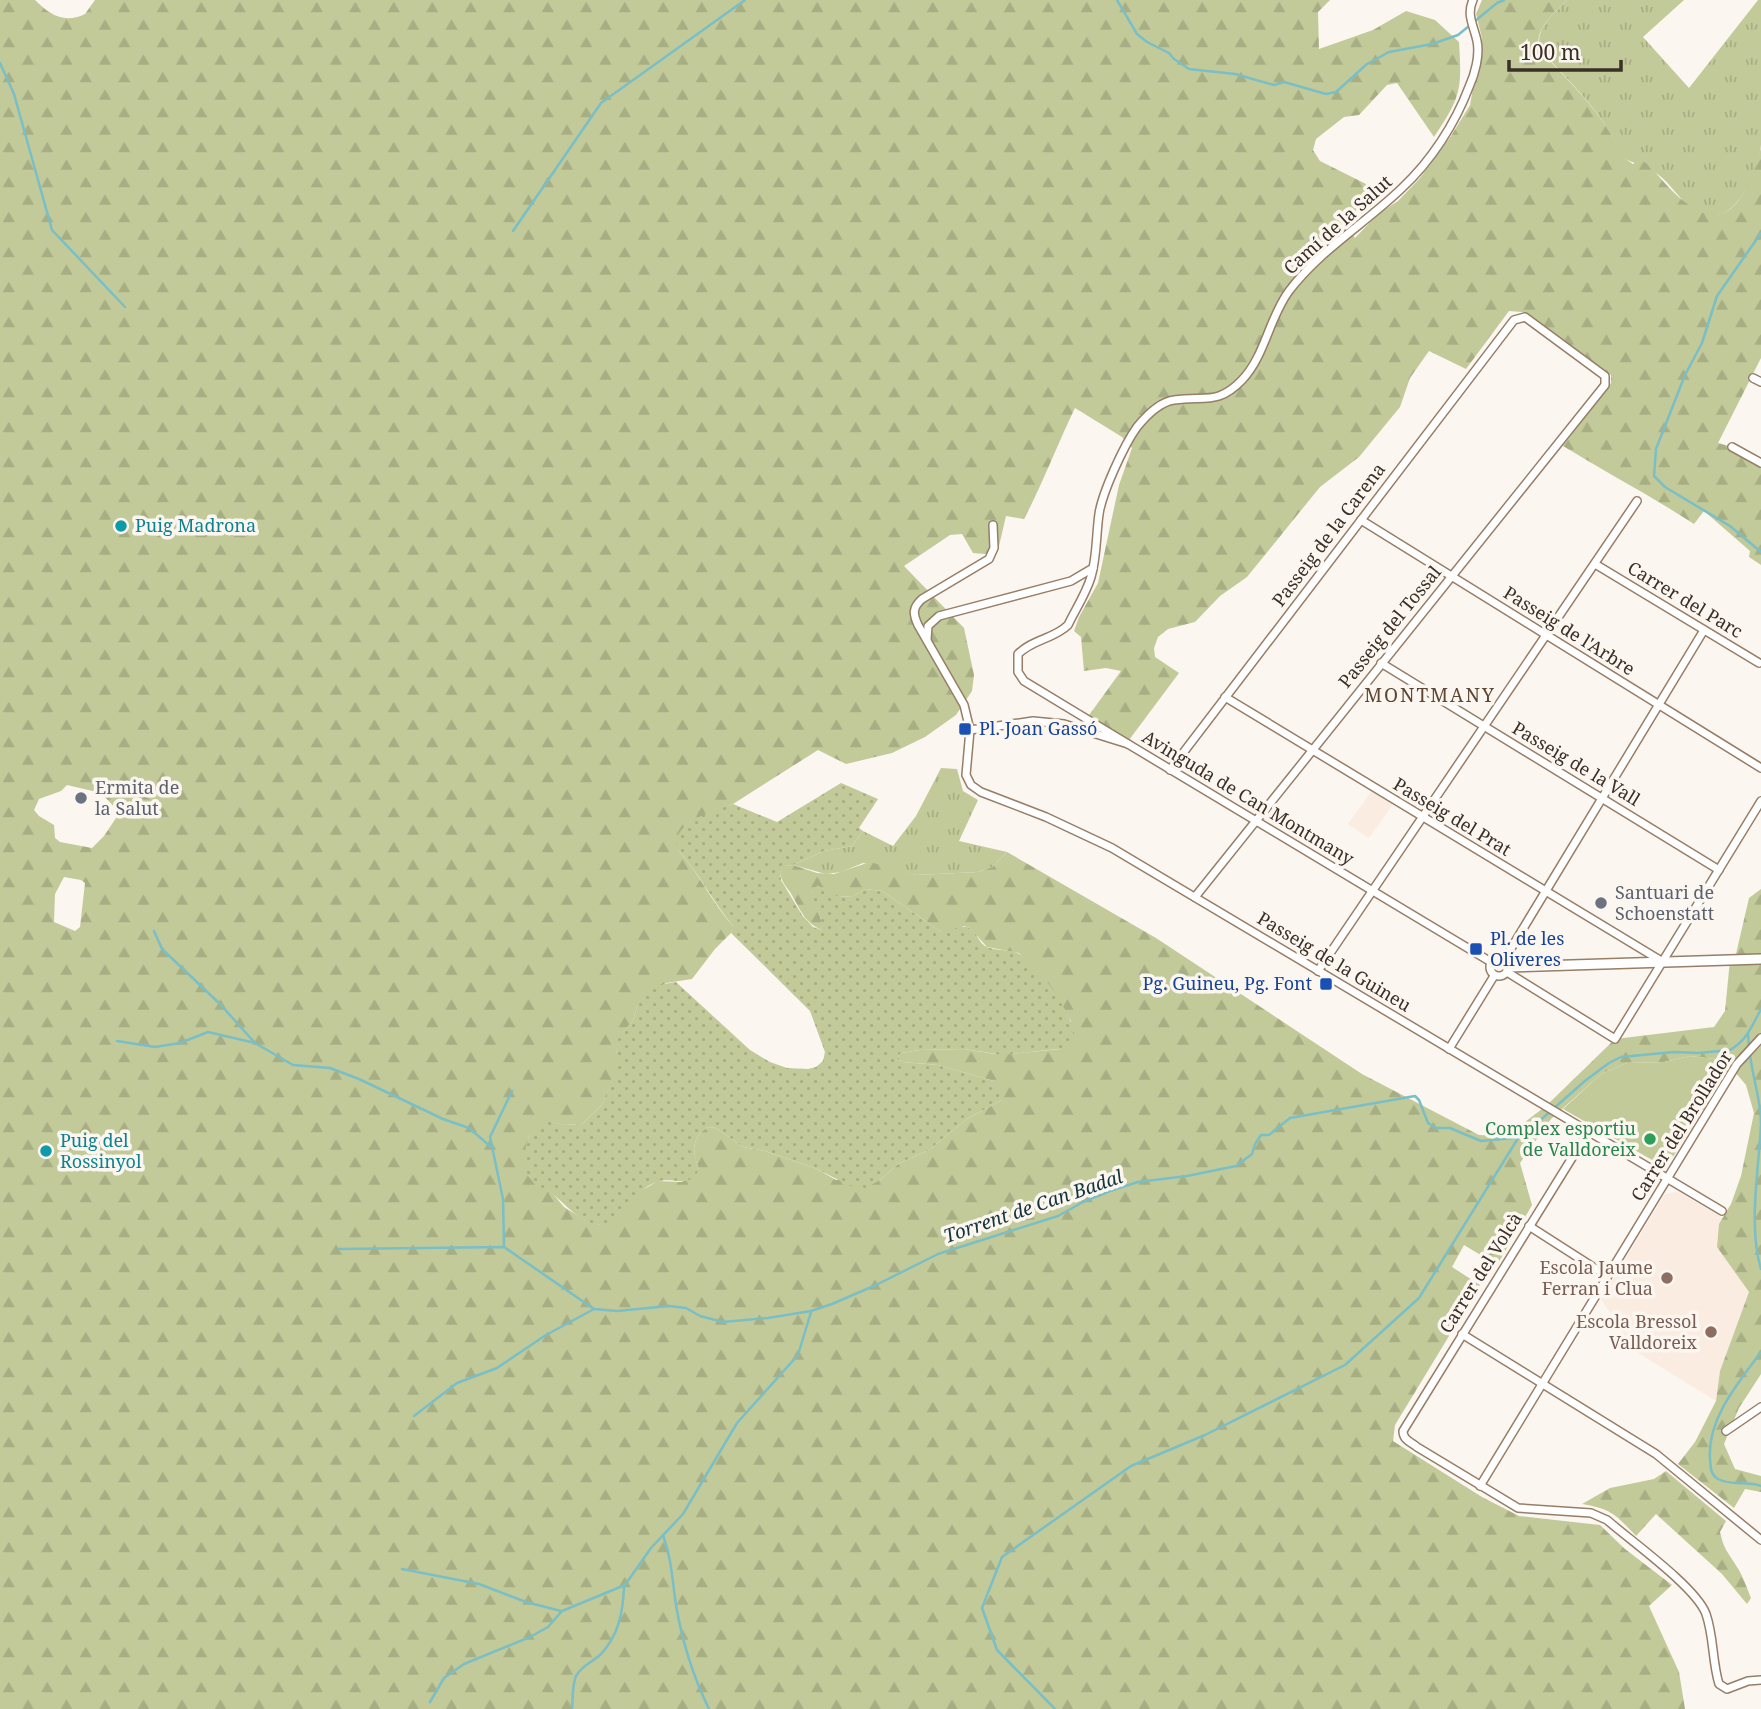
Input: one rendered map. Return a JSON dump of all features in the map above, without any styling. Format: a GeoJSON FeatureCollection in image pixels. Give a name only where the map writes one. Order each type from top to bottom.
{"type":"FeatureCollection","features":[{"type":"Feature","properties":{"kind":"street","name":"Camí de la Salut"},"geometry":{"type":"LineString","coordinates":[[1128,744],[1024,681],[1018,671],[1018,654],[1037,639],[1061,631],[1068,625],[1091,578],[1099,511],[1123,452],[1136,428],[1150,413],[1167,402],[1215,397],[1231,390],[1241,381],[1253,366],[1289,292],[1335,245],[1401,190],[1435,150],[1460,106],[1474,74],[1478,52],[1469,13],[1473,0]]}},
{"type":"Feature","properties":{"kind":"street","name":"Passeig de la Carena"},"geometry":{"type":"LineString","coordinates":[[1170,770],[1514,320],[1525,317],[1605,376]]}},
{"type":"Feature","properties":{"kind":"street","name":"Passeig del Tossal"},"geometry":{"type":"LineString","coordinates":[[1195,897],[1605,386],[1605,376]]}},
{"type":"Feature","properties":{"kind":"street"},"geometry":{"type":"LineString","coordinates":[[1732,447],[1761,463]]}},
{"type":"Feature","properties":{"kind":"street"},"geometry":{"type":"LineString","coordinates":[[1318,971],[1637,501]]}},
{"type":"Feature","properties":{"kind":"street","name":"Passeig de l'Arbre"},"geometry":{"type":"LineString","coordinates":[[1361,520],[1761,768]]}},
{"type":"Feature","properties":{"kind":"street"},"geometry":{"type":"LineString","coordinates":[[970,730],[964,705],[915,618],[915,607],[989,559],[994,548],[993,525]]}},
{"type":"Feature","properties":{"kind":"street","name":"Carrer del Parc"},"geometry":{"type":"LineString","coordinates":[[1595,564],[1759,663]]}},
{"type":"Feature","properties":{"kind":"street"},"geometry":{"type":"LineString","coordinates":[[927,640],[928,626],[939,616],[1071,581],[1093,568]]}},
{"type":"Feature","properties":{"kind":"street"},"geometry":{"type":"LineString","coordinates":[[1494,976],[1503,976],[1546,892],[1704,630]]}},
{"type":"Feature","properties":{"kind":"street","name":"Passeig de la Vall"},"geometry":{"type":"LineString","coordinates":[[1381,663],[1719,870]]}},
{"type":"Feature","properties":{"kind":"street","name":"Passeig del Prat"},"geometry":{"type":"LineString","coordinates":[[1225,697],[1664,962]]}},
{"type":"Feature","properties":{"kind":"street","name":"Avinguda de Can Montmany"},"geometry":{"type":"LineString","coordinates":[[970,730],[1033,720],[1064,724],[1128,744],[1491,962]]}},
{"type":"Feature","properties":{"kind":"street","name":"Passeig de la Guineu"},"geometry":{"type":"LineString","coordinates":[[970,730],[966,775],[971,785],[981,792],[1046,817],[1112,848],[1722,1211]]}},
{"type":"Feature","properties":{"kind":"street"},"geometry":{"type":"LineString","coordinates":[[1494,976],[1489,968],[1491,962],[1497,958],[1615,1039],[1761,801]]}},
{"type":"Feature","properties":{"kind":"street"},"geometry":{"type":"LineString","coordinates":[[1507,966],[1761,959]]}},
{"type":"Feature","properties":{"kind":"street"},"geometry":{"type":"LineString","coordinates":[[1449,1049],[1494,976]]}},
{"type":"Feature","properties":{"kind":"street","name":"Carrer del Brollador"},"geometry":{"type":"LineString","coordinates":[[1480,1486],[1738,1064],[1761,1038]]}},
{"type":"Feature","properties":{"kind":"street","name":"Carrer del Volcà"},"geometry":{"type":"LineString","coordinates":[[1480,1486],[1404,1438],[1403,1431],[1588,1132]]}},
{"type":"Feature","properties":{"kind":"street"},"geometry":{"type":"LineString","coordinates":[[1529,1226],[1607,1276]]}},
{"type":"Feature","properties":{"kind":"street"},"geometry":{"type":"LineString","coordinates":[[1462,1334],[1656,1454],[1761,1540]]}},
{"type":"Feature","properties":{"kind":"street"},"geometry":{"type":"LineString","coordinates":[[1726,1430],[1761,1407]]}},
{"type":"Feature","properties":{"kind":"street"},"geometry":{"type":"LineString","coordinates":[[1480,1486],[1518,1508],[1591,1513],[1607,1520],[1688,1589],[1702,1605],[1710,1629],[1719,1684],[1723,1688],[1734,1688],[1748,1681],[1761,1680]]}},
{"type":"Feature","properties":{"kind":"shaded area"},"geometry":{"type":"Polygon","coordinates":[[[1372,791],[1393,804],[1369,838],[1348,824],[1372,791]]]}},
{"type":"Feature","properties":{"kind":"shaded area","name":"Escola Jaume Ferran i Clua"},"geometry":{"type":"Polygon","coordinates":[[[1678,1192],[1723,1218],[1719,1224],[1717,1247],[1749,1292],[1720,1371],[1716,1401],[1635,1351],[1601,1299],[1665,1194],[1678,1192]]]}},
{"type":"Feature","properties":{"kind":"green space"},"geometry":{"type":"Polygon","coordinates":[[[0,0],[35,0],[52,14],[70,18],[85,14],[95,0],[1330,0],[1318,12],[1319,49],[1373,30],[1406,11],[1435,20],[1459,42],[1458,92],[1450,112],[1434,137],[1397,83],[1387,85],[1359,115],[1344,117],[1316,139],[1313,150],[1320,161],[1368,185],[1372,193],[1345,223],[1355,238],[1420,178],[1470,105],[1482,38],[1476,14],[1482,0],[1567,0],[1542,28],[1538,41],[1539,49],[1596,113],[1615,141],[1621,156],[1633,164],[1640,160],[1646,163],[1685,202],[1701,212],[1715,215],[1727,211],[1745,191],[1761,148],[1761,358],[1718,443],[1732,447],[1761,463],[1761,565],[1749,557],[1750,551],[1704,511],[1694,524],[1563,446],[1611,383],[1611,375],[1522,312],[1509,311],[1466,369],[1429,351],[1410,378],[1400,407],[1359,457],[1320,487],[1247,577],[1220,596],[1195,622],[1168,629],[1158,637],[1154,648],[1155,657],[1179,673],[1129,740],[1116,736],[1087,718],[1121,671],[1106,668],[1084,671],[1081,637],[1074,631],[1098,583],[1119,485],[1132,448],[1122,437],[1075,408],[1024,519],[1006,516],[999,546],[985,554],[973,553],[962,534],[950,535],[904,566],[964,628],[974,675],[972,691],[956,715],[925,737],[892,753],[846,764],[818,750],[733,804],[702,817],[678,850],[733,926],[731,933],[692,979],[666,983],[637,1006],[633,1021],[623,1032],[616,1050],[620,1065],[601,1106],[582,1124],[550,1122],[529,1136],[525,1161],[529,1177],[554,1195],[564,1207],[585,1220],[600,1225],[628,1206],[639,1192],[658,1181],[682,1182],[699,1169],[694,1146],[698,1136],[708,1127],[716,1128],[743,1147],[765,1151],[817,1169],[836,1180],[880,1180],[898,1164],[929,1150],[967,1119],[1002,1100],[994,1081],[938,1065],[903,1062],[896,1059],[901,1053],[964,1049],[1010,1054],[1060,1049],[1071,1021],[1044,979],[1019,953],[987,947],[970,928],[964,926],[941,932],[882,891],[866,889],[853,896],[838,897],[812,891],[822,930],[806,919],[781,878],[780,872],[784,866],[793,865],[817,873],[834,874],[870,862],[916,875],[978,872],[992,867],[1007,852],[1156,938],[1362,1074],[1479,1135],[1503,1136],[1546,1106],[1615,1039],[1714,1027],[1725,1011],[1730,960],[1736,954],[1749,898],[1761,889],[1761,1374],[1739,1408],[1724,1444],[1735,1469],[1761,1476],[1761,1492],[1745,1489],[1734,1508],[1678,1464],[1695,1442],[1716,1401],[1720,1371],[1749,1292],[1717,1247],[1719,1224],[1731,1204],[1741,1176],[1754,1113],[1746,1085],[1735,1072],[1715,1059],[1690,1056],[1664,1062],[1627,1063],[1601,1074],[1551,1119],[1520,1163],[1532,1205],[1497,1265],[1464,1245],[1452,1267],[1480,1285],[1395,1425],[1393,1441],[1482,1497],[1519,1516],[1600,1525],[1625,1549],[1672,1585],[1649,1606],[1679,1672],[1685,1709],[0,1709],[0,0]],[[67,785],[61,791],[39,799],[34,810],[54,825],[55,838],[60,842],[92,848],[104,836],[118,811],[101,793],[67,785]],[[64,877],[55,894],[54,922],[75,931],[80,927],[85,883],[64,877]]]}},
{"type":"Feature","properties":{"kind":"green space"},"geometry":{"type":"Polygon","coordinates":[[[1567,0],[1684,0],[1643,37],[1689,88],[1758,0],[1761,0],[1761,145],[1751,179],[1729,210],[1719,215],[1699,212],[1684,201],[1661,176],[1620,156],[1607,127],[1597,113],[1540,49],[1540,34],[1543,28],[1567,0]]]}},
{"type":"Feature","properties":{"kind":"green space"},"geometry":{"type":"Polygon","coordinates":[[[941,768],[957,769],[963,791],[978,800],[959,841],[1007,852],[992,867],[978,872],[916,875],[863,863],[841,872],[826,874],[793,865],[824,851],[852,846],[863,831],[893,846],[916,816],[941,768]]]}},
{"type":"Feature","properties":{"kind":"green space"},"geometry":{"type":"Polygon","coordinates":[[[841,783],[878,799],[859,828],[863,831],[852,846],[824,851],[785,866],[780,872],[781,880],[802,915],[813,927],[822,930],[812,891],[817,885],[838,897],[853,896],[866,889],[882,891],[941,932],[960,927],[970,928],[985,946],[1017,953],[1038,971],[1065,1010],[1075,1035],[1074,1045],[1003,1055],[964,1049],[901,1053],[896,1059],[938,1065],[994,1081],[1006,1093],[1002,1100],[967,1119],[929,1150],[898,1164],[866,1188],[850,1186],[817,1169],[765,1151],[743,1147],[716,1128],[708,1127],[698,1136],[694,1146],[699,1169],[691,1179],[657,1182],[641,1192],[613,1223],[590,1223],[529,1177],[525,1162],[526,1146],[533,1130],[543,1120],[565,1125],[582,1124],[601,1106],[619,1065],[616,1050],[618,1037],[633,1021],[639,998],[651,986],[676,982],[750,1050],[770,1062],[787,1068],[808,1069],[823,1061],[825,1052],[810,1011],[731,933],[733,926],[678,850],[677,841],[686,825],[733,804],[777,822],[841,783]]]}},
{"type":"Feature","properties":{"kind":"green space","name":"Complex esportiu de Valldoreix"},"geometry":{"type":"Polygon","coordinates":[[[1690,1056],[1715,1059],[1729,1068],[1666,1168],[1563,1109],[1601,1074],[1627,1063],[1664,1062],[1690,1056]]]}},
{"type":"Feature","properties":{"kind":"green space"},"geometry":{"type":"Polygon","coordinates":[[[1666,1471],[1726,1521],[1720,1532],[1751,1598],[1747,1604],[1722,1574],[1656,1514],[1636,1536],[1613,1514],[1582,1504],[1610,1488],[1654,1479],[1666,1471]]]}},
{"type":"Feature","properties":{"kind":"waterway"},"geometry":{"type":"LineString","coordinates":[[513,231],[601,103],[745,0]]}},
{"type":"Feature","properties":{"kind":"waterway"},"geometry":{"type":"LineString","coordinates":[[1117,0],[1137,34],[1169,53],[1189,69],[1235,74],[1274,85],[1284,82],[1326,94],[1336,92],[1367,64],[1389,52],[1432,44],[1458,35],[1504,0]]}},
{"type":"Feature","properties":{"kind":"waterway"},"geometry":{"type":"LineString","coordinates":[[0,63],[14,94],[52,230],[125,307]]}},
{"type":"Feature","properties":{"kind":"waterway","name":"Torrent de Can Badal"},"geometry":{"type":"LineString","coordinates":[[1761,233],[1717,296],[1702,343],[1685,375],[1656,449],[1654,476],[1665,487],[1730,526],[1761,552]]}},
{"type":"Feature","properties":{"kind":"waterway"},"geometry":{"type":"LineString","coordinates":[[154,931],[162,949],[220,1004],[255,1043]]}},
{"type":"Feature","properties":{"kind":"waterway","name":"Torrent de Can Badal"},"geometry":{"type":"LineString","coordinates":[[339,1249],[504,1247],[594,1309],[617,1311],[669,1306],[686,1308],[700,1316],[723,1322],[811,1311],[876,1285],[938,1254],[1058,1216],[1110,1191],[1138,1182],[1236,1166],[1252,1154],[1261,1135],[1269,1135],[1290,1118],[1415,1096],[1428,1123],[1436,1128],[1450,1128],[1481,1141],[1513,1138],[1536,1124],[1609,1063],[1621,1057],[1730,1050],[1745,1037],[1761,1009]]}},
{"type":"Feature","properties":{"kind":"waterway"},"geometry":{"type":"LineString","coordinates":[[117,1041],[155,1047],[180,1043],[208,1032],[255,1043],[293,1065],[330,1068],[359,1079],[443,1119],[469,1128],[491,1147]]}},
{"type":"Feature","properties":{"kind":"waterway"},"geometry":{"type":"LineString","coordinates":[[1748,1034],[1749,1048]]}},
{"type":"Feature","properties":{"kind":"waterway"},"geometry":{"type":"LineString","coordinates":[[1750,1055],[1761,1115],[1755,1197],[1755,1235],[1761,1269]]}},
{"type":"Feature","properties":{"kind":"waterway"},"geometry":{"type":"LineString","coordinates":[[504,1246],[503,1199],[490,1137],[512,1091]]}},
{"type":"Feature","properties":{"kind":"waterway"},"geometry":{"type":"LineString","coordinates":[[1055,1709],[997,1650],[982,1608],[1002,1557],[1131,1466],[1205,1435],[1345,1365],[1419,1298],[1520,1135]]}},
{"type":"Feature","properties":{"kind":"waterway"},"geometry":{"type":"LineString","coordinates":[[414,1416],[457,1383],[497,1368],[546,1335],[594,1309]]}},
{"type":"Feature","properties":{"kind":"waterway"},"geometry":{"type":"LineString","coordinates":[[430,1702],[444,1678],[464,1664],[530,1637],[548,1627],[562,1611],[625,1585],[651,1548],[683,1514],[737,1423],[798,1355],[811,1312]]}},
{"type":"Feature","properties":{"kind":"waterway"},"geometry":{"type":"LineString","coordinates":[[1761,1352],[1726,1402],[1713,1430],[1710,1444],[1711,1468],[1715,1477],[1728,1482],[1761,1486]]}},
{"type":"Feature","properties":{"kind":"waterway"},"geometry":{"type":"LineString","coordinates":[[663,1535],[685,1645],[709,1709]]}},
{"type":"Feature","properties":{"kind":"waterway"},"geometry":{"type":"LineString","coordinates":[[402,1569],[479,1584],[526,1602],[561,1611]]}},
{"type":"Feature","properties":{"kind":"waterway"},"geometry":{"type":"LineString","coordinates":[[572,1709],[576,1676],[601,1654],[616,1631],[624,1587]]}},
{"type":"Feature","properties":{"kind":"place","name":"Puig Madrona"},"geometry":{"type":"Point","coordinates":[121,526]}},
{"type":"Feature","properties":{"kind":"place","name":"Pl. Joan Gassó"},"geometry":{"type":"Point","coordinates":[965,729]}},
{"type":"Feature","properties":{"kind":"place","name":"Ermita de la Salut"},"geometry":{"type":"Point","coordinates":[81,798]}},
{"type":"Feature","properties":{"kind":"place","name":"Santuari de Schoenstatt"},"geometry":{"type":"Point","coordinates":[1601,903]}},
{"type":"Feature","properties":{"kind":"place","name":"Pl. de les Oliveres"},"geometry":{"type":"Point","coordinates":[1476,949]}},
{"type":"Feature","properties":{"kind":"place","name":"Pg. Guineu, Pg. Font"},"geometry":{"type":"Point","coordinates":[1326,984]}},
{"type":"Feature","properties":{"kind":"place","name":"Complex esportiu de Valldoreix"},"geometry":{"type":"Point","coordinates":[1650,1139]}},
{"type":"Feature","properties":{"kind":"place","name":"Puig del Rossinyol"},"geometry":{"type":"Point","coordinates":[46,1151]}},
{"type":"Feature","properties":{"kind":"place","name":"Escola Jaume Ferran i Clua"},"geometry":{"type":"Point","coordinates":[1667,1278]}},
{"type":"Feature","properties":{"kind":"place","name":"Escola Bressol Valldoreix"},"geometry":{"type":"Point","coordinates":[1711,1332]}},
{"type":"Feature","properties":{"kind":"district","name":"MONTMANY"},"geometry":{"type":"Point","coordinates":[1430,695]}}]}
